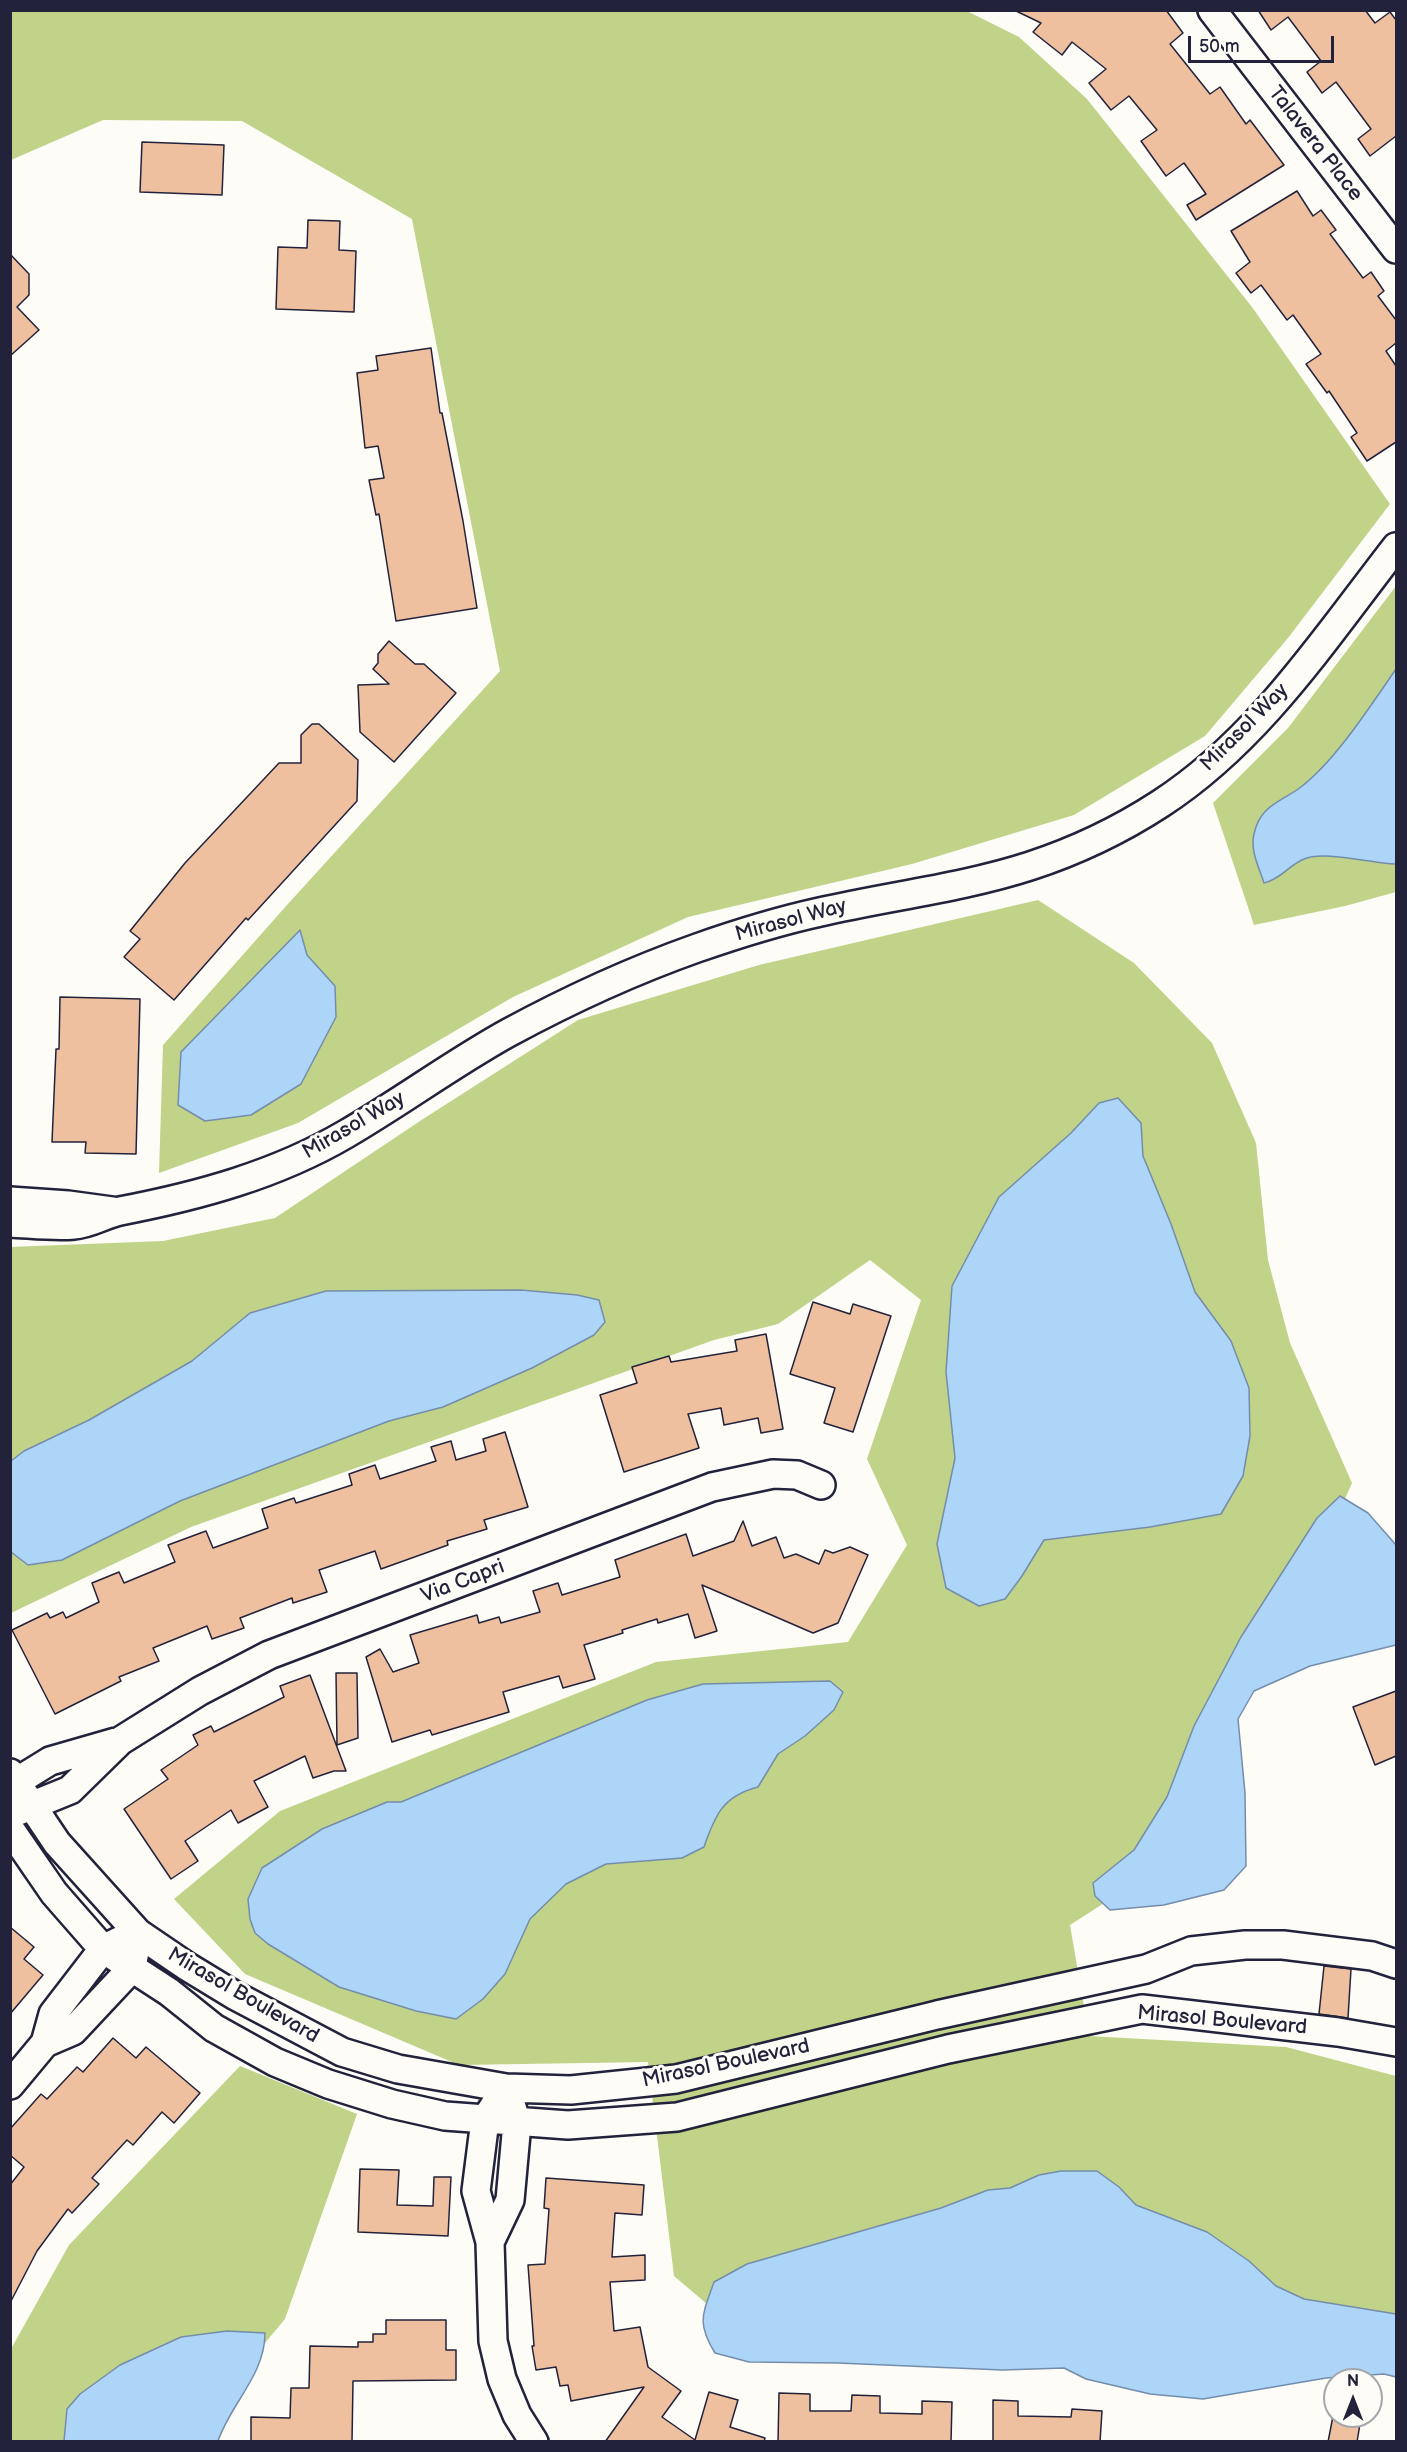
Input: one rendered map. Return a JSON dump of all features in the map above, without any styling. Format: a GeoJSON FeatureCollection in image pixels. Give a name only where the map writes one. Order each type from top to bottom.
{"type":"FeatureCollection","features":[{"type":"Feature","properties":{"kind":"street","name":"Talavera Place"},"geometry":{"type":"LineString","coordinates":[[1212,10],[1396,249]]}},
{"type":"Feature","properties":{"kind":"street","name":"Mirasol Way"},"geometry":{"type":"LineString","coordinates":[[10,1223],[77,1225],[116,1212],[161,1205],[260,1174],[345,1135],[506,1034],[581,996],[658,963],[747,932],[818,912],[1028,867],[1071,851],[1122,827],[1162,803],[1207,769],[1242,738],[1274,704],[1396,547]]}},
{"type":"Feature","properties":{"kind":"street","name":"Mirasol Way"},"geometry":{"type":"LineString","coordinates":[[10,1201],[68,1205],[116,1212]]}},
{"type":"Feature","properties":{"kind":"street","name":"Via Capri"},"geometry":{"type":"LineString","coordinates":[[16,1794],[50,1761],[120,1741],[200,1691],[269,1655],[712,1487],[773,1474],[797,1476],[821,1485]]}},
{"type":"Feature","properties":{"kind":"street","name":"Mirasol Boulevard"},"geometry":{"type":"LineString","coordinates":[[16,1794],[138,1933],[234,1995],[342,2052],[398,2069],[506,2088],[571,2091],[676,2079],[937,2015],[1146,1969],[1191,1950],[1245,1945],[1283,1945],[1372,1956],[1396,1964]]}},
{"type":"Feature","properties":{"kind":"street","name":"Mirasol Boulevard"},"geometry":{"type":"LineString","coordinates":[[10,1829],[54,1893],[103,1948],[169,1992],[214,2028],[275,2062],[328,2084],[392,2104],[445,2116],[568,2125],[677,2117],[948,2049],[1142,2009],[1338,2032],[1396,2042]]}},
{"type":"Feature","properties":{"kind":"street"},"geometry":{"type":"LineString","coordinates":[[10,2085],[45,2043],[53,2014],[103,1948],[138,1933]]}},
{"type":"Feature","properties":{"kind":"street"},"geometry":{"type":"LineString","coordinates":[[45,2043],[73,2031],[132,1968],[138,1933]]}},
{"type":"Feature","properties":{"kind":"street"},"geometry":{"type":"LineString","coordinates":[[506,2088],[485,2120],[476,2191],[490,2242],[493,2341],[502,2379],[517,2415],[534,2442]]}},
{"type":"Feature","properties":{"kind":"street"},"geometry":{"type":"LineString","coordinates":[[490,2242],[510,2200],[517,2123],[506,2088]]}},
{"type":"Feature","properties":{"kind":"green space"},"geometry":{"type":"Polygon","coordinates":[[[11,11],[967,11],[1019,37],[1087,99],[1252,307],[1390,504],[1288,638],[1205,736],[1074,815],[912,864],[688,917],[513,997],[298,1123],[159,1173],[163,1045],[500,671],[412,219],[242,121],[103,120],[11,160],[11,11]]]}},
{"type":"Feature","properties":{"kind":"green space"},"geometry":{"type":"Polygon","coordinates":[[[1396,586],[1396,892],[1345,906],[1254,925],[1213,803],[1288,728],[1396,586]]]}},
{"type":"Feature","properties":{"kind":"green space"},"geometry":{"type":"Polygon","coordinates":[[[1038,900],[1134,963],[1212,1043],[1256,1143],[1268,1260],[1290,1343],[1352,1483],[1318,1560],[1137,1882],[1070,1925],[1089,2036],[1286,2047],[1396,2076],[1396,2350],[727,2321],[674,2276],[648,2062],[459,2065],[245,1974],[174,1899],[280,1811],[656,1662],[848,1642],[907,1545],[867,1459],[921,1300],[870,1260],[778,1324],[714,1340],[191,1527],[11,1613],[10,1247],[163,1241],[275,1218],[423,1119],[578,1020],[759,965],[1038,900]]]}},
{"type":"Feature","properties":{"kind":"green space"},"geometry":{"type":"Polygon","coordinates":[[[240,2066],[357,2114],[285,2319],[183,2441],[11,2442],[11,2349],[69,2245],[240,2066]]]}},
{"type":"Feature","properties":{"kind":"water"},"geometry":{"type":"Polygon","coordinates":[[[1396,669],[1396,864],[1336,857],[1313,857],[1304,859],[1264,883],[1253,847],[1254,834],[1261,817],[1272,805],[1301,787],[1327,762],[1396,669]]]}},
{"type":"Feature","properties":{"kind":"water"},"geometry":{"type":"Polygon","coordinates":[[[300,930],[307,955],[335,986],[336,1017],[301,1084],[251,1115],[205,1121],[178,1105],[181,1052],[300,930]]]}},
{"type":"Feature","properties":{"kind":"water"},"geometry":{"type":"Polygon","coordinates":[[[1118,1098],[1141,1123],[1143,1156],[1171,1224],[1195,1292],[1231,1341],[1249,1388],[1250,1436],[1243,1476],[1221,1514],[1150,1527],[1044,1540],[1005,1599],[979,1606],[946,1588],[937,1544],[955,1458],[946,1372],[952,1286],[999,1197],[1071,1133],[1099,1103],[1118,1098]]]}},
{"type":"Feature","properties":{"kind":"water"},"geometry":{"type":"Polygon","coordinates":[[[521,1290],[577,1295],[599,1300],[605,1322],[594,1335],[532,1368],[443,1407],[389,1421],[180,1501],[62,1560],[28,1565],[11,1552],[11,1461],[24,1451],[89,1420],[192,1361],[250,1313],[326,1291],[521,1290]]]}},
{"type":"Feature","properties":{"kind":"water"},"geometry":{"type":"Polygon","coordinates":[[[1340,1496],[1368,1513],[1396,1545],[1396,1645],[1310,1666],[1254,1691],[1238,1719],[1245,1793],[1246,1866],[1224,1890],[1164,1905],[1110,1910],[1095,1896],[1093,1883],[1134,1850],[1167,1797],[1194,1726],[1241,1637],[1317,1518],[1340,1496]]]}},
{"type":"Feature","properties":{"kind":"water"},"geometry":{"type":"Polygon","coordinates":[[[830,1681],[843,1692],[834,1710],[805,1736],[778,1754],[758,1787],[736,1796],[722,1808],[712,1825],[704,1847],[682,1858],[606,1864],[566,1884],[530,1919],[505,1974],[483,1999],[456,2019],[416,2011],[339,1987],[268,1944],[255,1933],[250,1919],[248,1899],[262,1868],[322,1829],[387,1802],[401,1802],[647,1700],[703,1684],[830,1681]]]}},
{"type":"Feature","properties":{"kind":"water"},"geometry":{"type":"Polygon","coordinates":[[[1061,2171],[1097,2171],[1119,2187],[1136,2205],[1207,2232],[1249,2261],[1276,2286],[1304,2299],[1396,2314],[1396,2377],[1383,2374],[1383,2368],[1323,2368],[1323,2379],[1203,2399],[1150,2394],[1086,2379],[1064,2368],[1002,2370],[838,2363],[749,2362],[715,2353],[709,2342],[703,2318],[714,2282],[747,2264],[941,2208],[988,2190],[1010,2188],[1039,2175],[1061,2171]]]}},
{"type":"Feature","properties":{"kind":"water"},"geometry":{"type":"Polygon","coordinates":[[[227,2331],[265,2333],[264,2348],[254,2376],[218,2441],[64,2441],[67,2409],[80,2394],[120,2365],[181,2337],[227,2331]]]}},
{"type":"Feature","properties":{"kind":"building"},"geometry":{"type":"Polygon","coordinates":[[[1014,10],[1166,10],[1183,33],[1170,44],[1210,94],[1220,87],[1246,124],[1250,120],[1284,165],[1196,220],[1187,205],[1206,194],[1184,163],[1166,176],[1141,141],[1157,130],[1129,96],[1111,110],[1089,83],[1106,69],[1072,42],[1062,55],[1033,32],[1041,23],[1014,10]]]}},
{"type":"Feature","properties":{"kind":"building"},"geometry":{"type":"Polygon","coordinates":[[[1258,10],[1365,10],[1375,23],[1390,12],[1396,20],[1396,136],[1370,156],[1358,139],[1371,129],[1336,82],[1322,93],[1307,72],[1321,61],[1288,17],[1271,30],[1258,10]]]}},
{"type":"Feature","properties":{"kind":"building"},"geometry":{"type":"Polygon","coordinates":[[[142,142],[224,145],[222,195],[140,192],[142,142]]]}},
{"type":"Feature","properties":{"kind":"building"},"geometry":{"type":"Polygon","coordinates":[[[1297,191],[1313,216],[1321,210],[1336,230],[1330,234],[1363,278],[1371,272],[1384,291],[1378,296],[1396,320],[1396,343],[1386,351],[1396,366],[1396,442],[1367,461],[1351,437],[1357,433],[1329,391],[1327,393],[1306,364],[1321,354],[1293,315],[1287,320],[1261,285],[1251,293],[1236,273],[1250,262],[1231,231],[1297,191]]]}},
{"type":"Feature","properties":{"kind":"building"},"geometry":{"type":"Polygon","coordinates":[[[308,220],[340,221],[339,250],[356,251],[354,312],[276,309],[278,247],[307,248],[308,220]]]}},
{"type":"Feature","properties":{"kind":"building"},"geometry":{"type":"Polygon","coordinates":[[[10,254],[29,274],[29,295],[17,307],[39,330],[10,356],[10,254]]]}},
{"type":"Feature","properties":{"kind":"building"},"geometry":{"type":"Polygon","coordinates":[[[431,348],[440,413],[442,413],[463,521],[477,608],[396,621],[379,514],[376,515],[369,480],[384,478],[378,446],[365,448],[357,373],[378,370],[376,356],[431,348]]]}},
{"type":"Feature","properties":{"kind":"building"},"geometry":{"type":"Polygon","coordinates":[[[389,641],[415,664],[424,664],[456,693],[394,762],[360,732],[358,685],[389,684],[373,669],[378,663],[378,654],[389,641]]]}},
{"type":"Feature","properties":{"kind":"building"},"geometry":{"type":"Polygon","coordinates":[[[312,724],[319,724],[358,760],[357,801],[248,920],[246,918],[174,1000],[124,957],[140,939],[130,931],[185,863],[279,763],[301,763],[301,735],[312,724]]]}},
{"type":"Feature","properties":{"kind":"building"},"geometry":{"type":"Polygon","coordinates":[[[60,997],[140,999],[136,1154],[85,1153],[86,1142],[52,1142],[56,1049],[59,1049],[60,997]]]}},
{"type":"Feature","properties":{"kind":"building"},"geometry":{"type":"Polygon","coordinates":[[[813,1302],[850,1314],[853,1304],[891,1316],[853,1432],[824,1423],[835,1388],[790,1374],[813,1302]]]}},
{"type":"Feature","properties":{"kind":"building"},"geometry":{"type":"Polygon","coordinates":[[[766,1334],[783,1429],[761,1433],[758,1418],[724,1425],[721,1408],[688,1414],[699,1448],[624,1472],[600,1395],[637,1383],[632,1367],[669,1356],[671,1362],[737,1351],[735,1340],[766,1334]]]}},
{"type":"Feature","properties":{"kind":"building"},"geometry":{"type":"Polygon","coordinates":[[[505,1432],[528,1507],[484,1520],[487,1529],[447,1541],[448,1545],[381,1569],[375,1551],[319,1570],[327,1592],[293,1603],[292,1598],[240,1618],[244,1628],[212,1639],[207,1626],[153,1648],[159,1661],[119,1677],[121,1681],[55,1714],[12,1630],[47,1613],[50,1618],[63,1612],[66,1618],[99,1602],[92,1583],[119,1572],[124,1583],[175,1562],[168,1545],[206,1531],[213,1548],[268,1528],[262,1509],[294,1498],[296,1503],[352,1485],[349,1474],[375,1465],[380,1479],[436,1461],[431,1447],[451,1441],[456,1460],[486,1451],[483,1439],[505,1432]]]}},
{"type":"Feature","properties":{"kind":"building"},"geometry":{"type":"Polygon","coordinates":[[[743,1521],[752,1546],[776,1537],[784,1558],[796,1554],[819,1564],[825,1550],[833,1553],[850,1547],[868,1555],[838,1623],[813,1633],[702,1585],[717,1631],[695,1638],[688,1614],[658,1623],[657,1619],[622,1630],[623,1633],[584,1645],[595,1679],[563,1688],[559,1676],[503,1692],[509,1712],[432,1735],[430,1730],[392,1742],[366,1657],[380,1649],[393,1672],[419,1663],[410,1635],[477,1615],[479,1623],[499,1617],[501,1623],[540,1612],[533,1591],[558,1583],[562,1595],[620,1577],[615,1560],[686,1534],[693,1556],[734,1541],[743,1521]]]}},
{"type":"Feature","properties":{"kind":"building"},"geometry":{"type":"Polygon","coordinates":[[[336,1673],[357,1673],[358,1738],[337,1745],[336,1673]]]}},
{"type":"Feature","properties":{"kind":"building"},"geometry":{"type":"Polygon","coordinates":[[[310,1675],[346,1771],[334,1771],[313,1778],[305,1756],[254,1781],[268,1807],[238,1823],[231,1810],[185,1841],[198,1861],[171,1879],[124,1809],[168,1779],[161,1770],[198,1745],[193,1735],[211,1726],[214,1732],[284,1697],[280,1686],[310,1675]]]}},
{"type":"Feature","properties":{"kind":"building"},"geometry":{"type":"Polygon","coordinates":[[[1396,1691],[1396,1756],[1375,1765],[1353,1707],[1396,1691]]]}},
{"type":"Feature","properties":{"kind":"building"},"geometry":{"type":"Polygon","coordinates":[[[10,1927],[34,1947],[24,1959],[43,1975],[10,2014],[10,1927]]]}},
{"type":"Feature","properties":{"kind":"building"},"geometry":{"type":"Polygon","coordinates":[[[1324,1966],[1351,1969],[1348,2018],[1319,2014],[1324,1966]]]}},
{"type":"Feature","properties":{"kind":"building"},"geometry":{"type":"Polygon","coordinates":[[[113,2038],[136,2058],[146,2047],[200,2093],[174,2123],[162,2112],[133,2145],[127,2140],[92,2178],[99,2184],[72,2213],[68,2209],[37,2251],[10,2303],[10,2185],[24,2167],[10,2155],[10,2129],[41,2094],[47,2099],[77,2067],[83,2072],[113,2038]]]}},
{"type":"Feature","properties":{"kind":"building"},"geometry":{"type":"Polygon","coordinates":[[[360,2169],[399,2170],[397,2205],[433,2206],[434,2177],[451,2177],[448,2236],[358,2232],[360,2169]]]}},
{"type":"Feature","properties":{"kind":"building"},"geometry":{"type":"Polygon","coordinates":[[[546,2178],[644,2185],[642,2215],[615,2213],[612,2257],[645,2255],[645,2280],[610,2282],[614,2331],[640,2327],[648,2367],[681,2391],[662,2417],[695,2440],[709,2392],[738,2400],[730,2427],[765,2438],[764,2442],[605,2442],[644,2387],[571,2401],[568,2385],[560,2386],[556,2367],[536,2370],[532,2346],[534,2346],[528,2265],[545,2264],[549,2209],[544,2208],[546,2178]]]}},
{"type":"Feature","properties":{"kind":"building"},"geometry":{"type":"Polygon","coordinates":[[[386,2320],[446,2320],[446,2350],[456,2350],[456,2380],[353,2381],[352,2442],[251,2442],[251,2417],[290,2418],[291,2388],[309,2388],[310,2346],[358,2347],[358,2342],[373,2342],[373,2334],[386,2334],[386,2320]]]}},
{"type":"Feature","properties":{"kind":"building"},"geometry":{"type":"Polygon","coordinates":[[[779,2393],[810,2394],[810,2411],[851,2411],[852,2395],[880,2396],[880,2413],[922,2414],[922,2401],[952,2402],[951,2442],[778,2442],[779,2393]]]}},
{"type":"Feature","properties":{"kind":"building"},"geometry":{"type":"Polygon","coordinates":[[[993,2400],[1018,2401],[1018,2416],[1071,2417],[1072,2409],[1102,2411],[1100,2442],[993,2442],[993,2400]]]}},
{"type":"Feature","properties":{"kind":"building"},"geometry":{"type":"Polygon","coordinates":[[[1331,2428],[1359,2428],[1357,2442],[1328,2442],[1331,2428]]]}}]}
